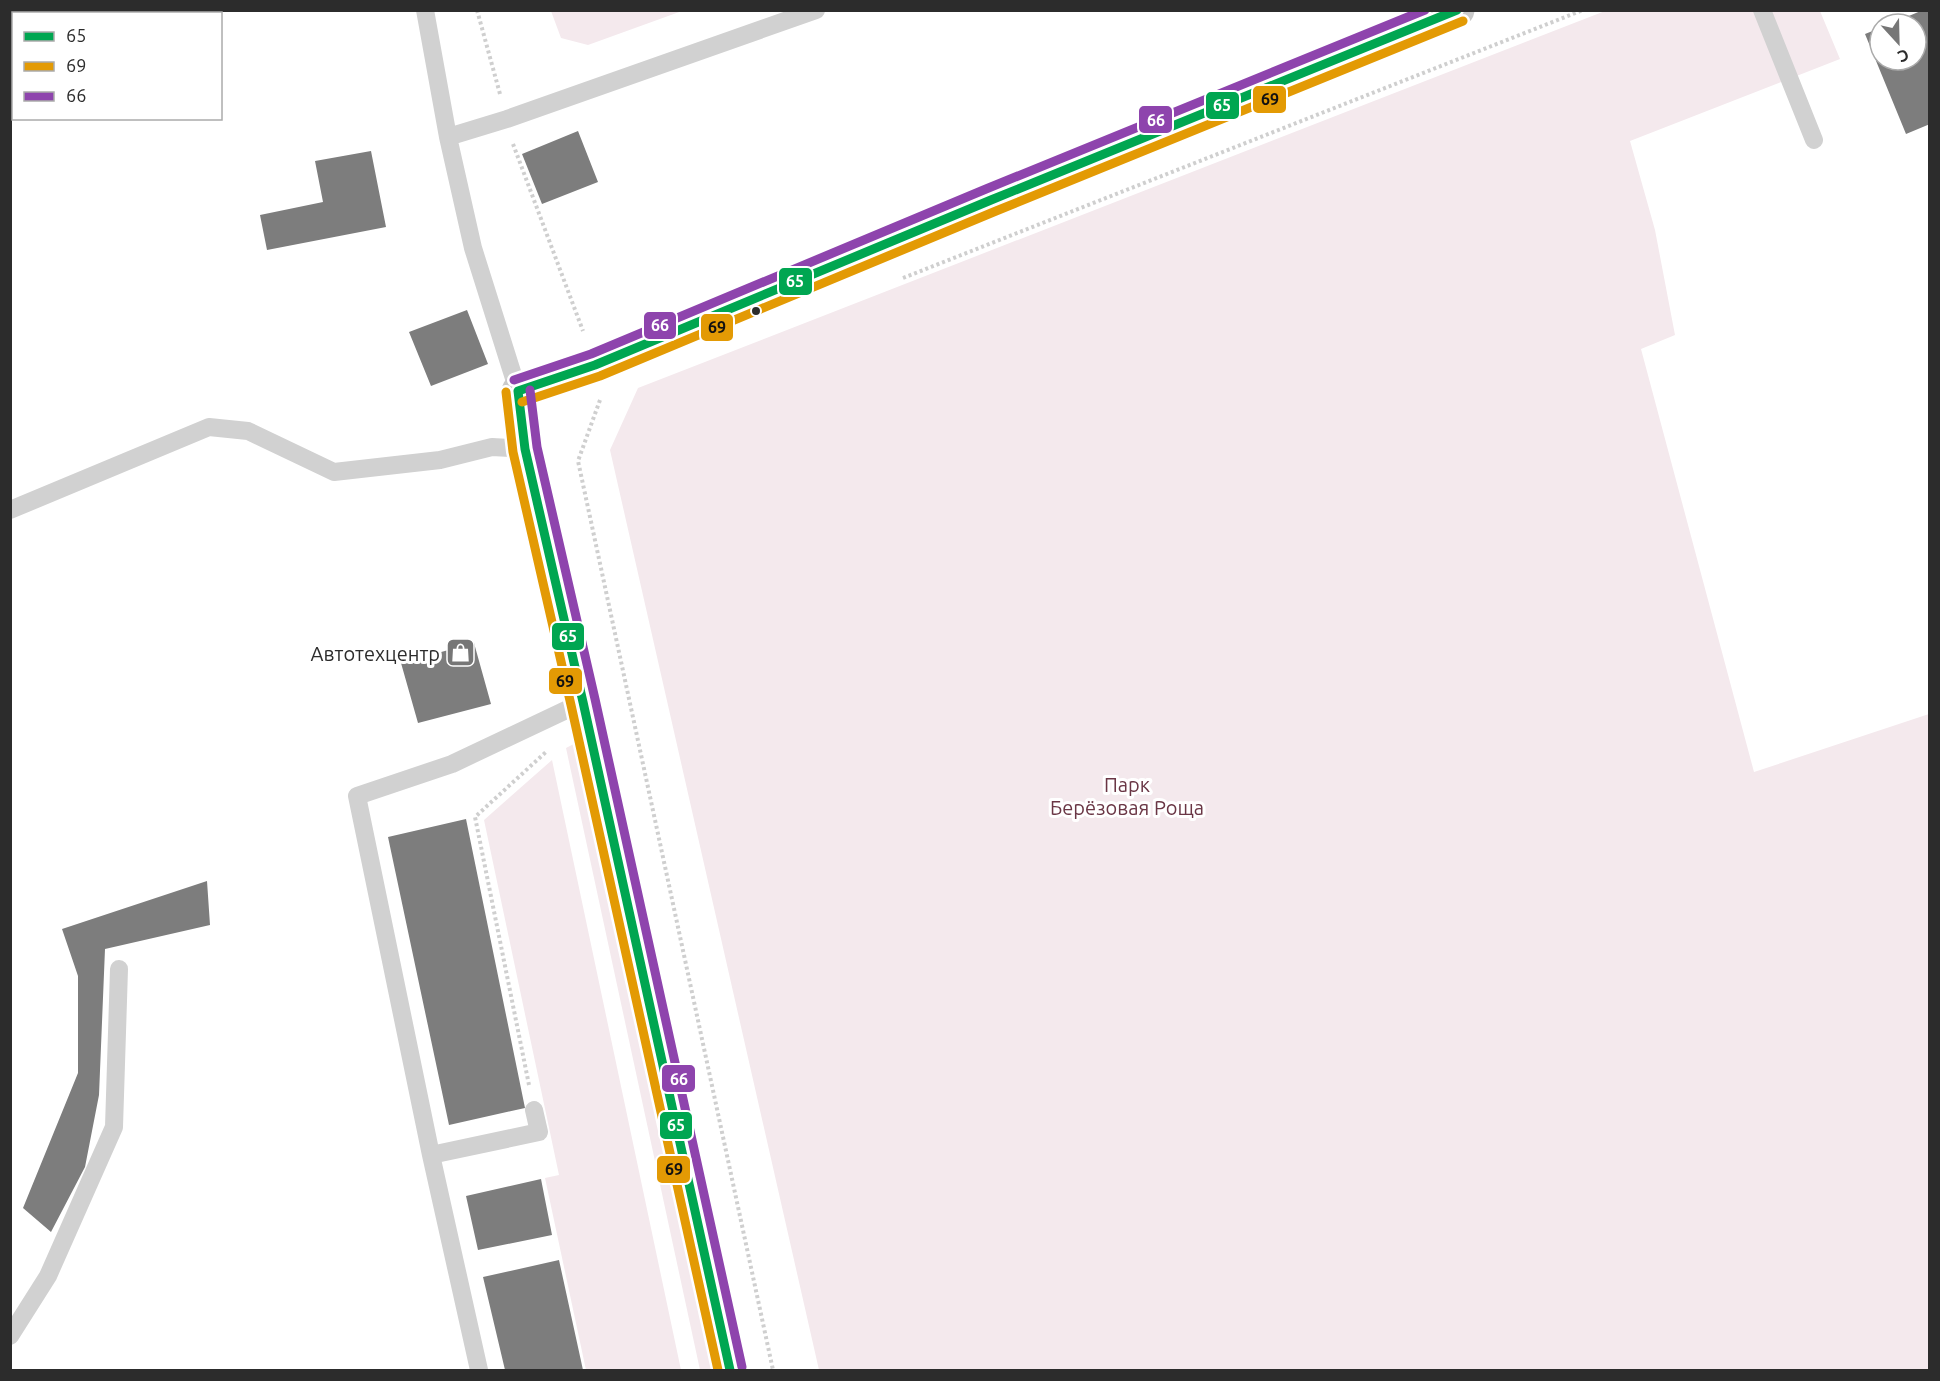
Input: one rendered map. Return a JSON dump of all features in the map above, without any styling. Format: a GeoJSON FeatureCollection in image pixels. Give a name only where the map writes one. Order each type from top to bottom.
{"type":"FeatureCollection","features":[{"type":"Feature","properties":{"kind":"main road"},"geometry":{"type":"LineString","coordinates":[[730,1371],[525,449],[518,391],[595,365],[1002,195],[1458,10]]}},
{"type":"Feature","properties":{"kind":"lane"},"geometry":{"type":"LineString","coordinates":[[425,10],[448,137],[473,248],[518,391]]}},
{"type":"Feature","properties":{"kind":"lane"},"geometry":{"type":"LineString","coordinates":[[448,137],[507,119],[816,10]]}},
{"type":"Feature","properties":{"kind":"lane"},"geometry":{"type":"LineString","coordinates":[[1762,10],[1814,140]]}},
{"type":"Feature","properties":{"kind":"lane"},"geometry":{"type":"LineString","coordinates":[[10,510],[209,427],[248,431],[334,472],[440,460],[492,447],[525,449]]}},
{"type":"Feature","properties":{"kind":"lane"},"geometry":{"type":"LineString","coordinates":[[479,1371],[431,1155],[357,796],[452,764],[583,702]]}},
{"type":"Feature","properties":{"kind":"lane"},"geometry":{"type":"LineString","coordinates":[[10,1336],[48,1276],[114,1127],[119,969]]}},
{"type":"Feature","properties":{"kind":"lane"},"geometry":{"type":"LineString","coordinates":[[431,1155],[539,1132],[534,1110]]}},
{"type":"Feature","properties":{"kind":"path"},"geometry":{"type":"LineString","coordinates":[[477,10],[514,148],[595,365],[601,396],[578,461],[773,1371]]}},
{"type":"Feature","properties":{"kind":"path"},"geometry":{"type":"LineString","coordinates":[[896,280],[1584,10]]}},
{"type":"Feature","properties":{"kind":"path"},"geometry":{"type":"LineString","coordinates":[[534,1110],[475,818],[551,747]]}},
{"type":"Feature","properties":{"kind":"green space"},"geometry":{"type":"Polygon","coordinates":[[[551,10],[682,11],[588,45],[561,38],[551,10]]]}},
{"type":"Feature","properties":{"kind":"green space","name":"Парк Берёзовая Роща"},"geometry":{"type":"Polygon","coordinates":[[[1605,11],[1820,11],[1840,59],[1630,141],[1655,230],[1675,335],[1641,349],[1754,772],[1929,714],[1929,1370],[819,1370],[610,450],[638,388],[1605,11]]]}},
{"type":"Feature","properties":{"kind":"green space"},"geometry":{"type":"Polygon","coordinates":[[[591,735],[723,1370],[700,1370],[566,748],[591,735]]]}},
{"type":"Feature","properties":{"kind":"green space"},"geometry":{"type":"Polygon","coordinates":[[[552,760],[681,1370],[586,1370],[545,1178],[559,1175],[484,820],[552,760]]]}},
{"type":"Feature","properties":{"kind":"building"},"geometry":{"type":"Polygon","coordinates":[[[1930,10],[1930,124],[1906,134],[1881,72],[1928,72],[1928,12],[1918,12],[1930,10]]]}},
{"type":"Feature","properties":{"kind":"building"},"geometry":{"type":"Polygon","coordinates":[[[578,131],[598,182],[542,204],[522,154],[578,131]]]}},
{"type":"Feature","properties":{"kind":"building"},"geometry":{"type":"Polygon","coordinates":[[[371,151],[386,227],[267,250],[260,215],[323,202],[315,161],[371,151]]]}},
{"type":"Feature","properties":{"kind":"building"},"geometry":{"type":"Polygon","coordinates":[[[467,310],[488,364],[431,386],[409,332],[467,310]]]}},
{"type":"Feature","properties":{"kind":"building"},"geometry":{"type":"Polygon","coordinates":[[[474,643],[491,704],[418,723],[401,663],[474,643]]]}},
{"type":"Feature","properties":{"kind":"building"},"geometry":{"type":"Polygon","coordinates":[[[466,819],[525,1108],[449,1125],[388,837],[466,819]]]}},
{"type":"Feature","properties":{"kind":"building"},"geometry":{"type":"Polygon","coordinates":[[[207,881],[210,925],[105,949],[99,1095],[85,1167],[51,1232],[23,1208],[78,1073],[78,976],[62,929],[207,881]]]}},
{"type":"Feature","properties":{"kind":"building"},"geometry":{"type":"Polygon","coordinates":[[[541,1179],[552,1235],[478,1250],[466,1196],[541,1179]]]}},
{"type":"Feature","properties":{"kind":"building"},"geometry":{"type":"Polygon","coordinates":[[[559,1260],[583,1370],[505,1370],[483,1277],[559,1260]]]}},
{"type":"Feature","properties":{"kind":"transit line","name":"66"},"geometry":{"type":"LineString","coordinates":[[514,380],[591,354],[986,189],[1425,10]]}},
{"type":"Feature","properties":{"kind":"transit line","name":"65"},"geometry":{"type":"LineString","coordinates":[[518,391],[595,365],[1457,10]]}},
{"type":"Feature","properties":{"kind":"transit line","name":"69"},"geometry":{"type":"LineString","coordinates":[[522,402],[600,376],[996,211],[1463,21]]}},
{"type":"Feature","properties":{"kind":"transit line","name":"66"},"geometry":{"type":"LineString","coordinates":[[530,390],[537,447],[595,699],[742,1367]]}},
{"type":"Feature","properties":{"kind":"transit line","name":"65"},"geometry":{"type":"LineString","coordinates":[[518,391],[525,449],[730,1370]]}},
{"type":"Feature","properties":{"kind":"transit line","name":"69"},"geometry":{"type":"LineString","coordinates":[[506,392],[513,452],[718,1370]]}},
{"type":"Feature","properties":{"kind":"place","name":"Автотехцентр"},"geometry":{"type":"Point","coordinates":[461,653]}}]}
